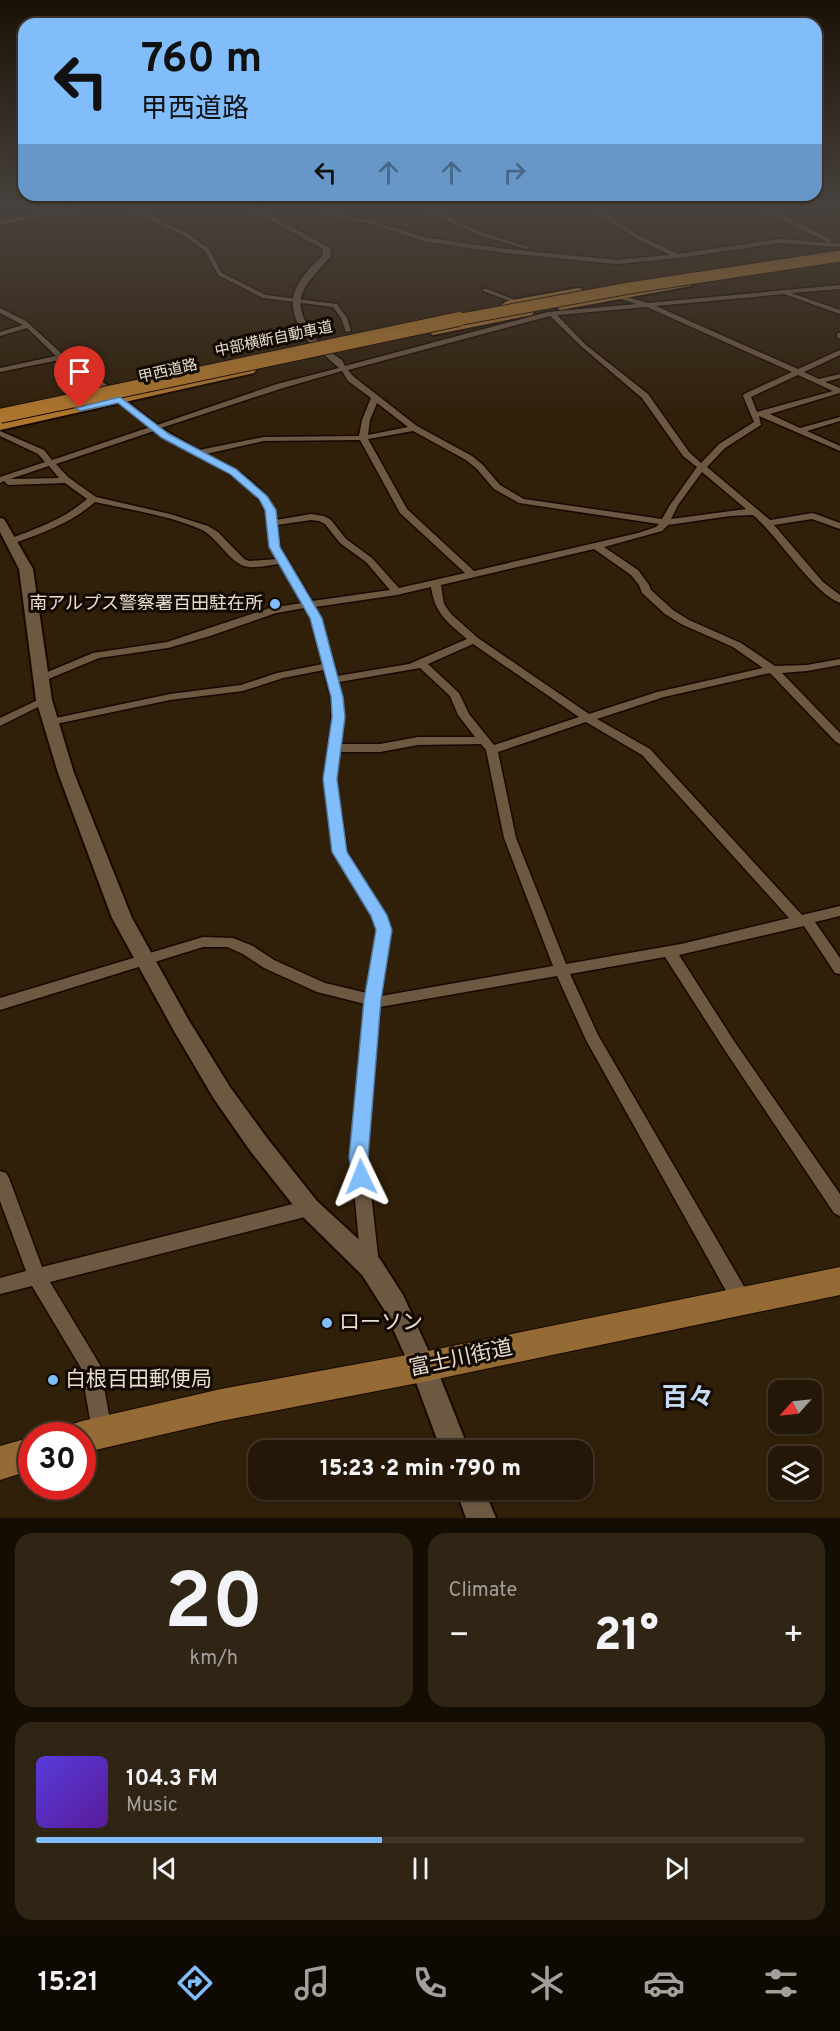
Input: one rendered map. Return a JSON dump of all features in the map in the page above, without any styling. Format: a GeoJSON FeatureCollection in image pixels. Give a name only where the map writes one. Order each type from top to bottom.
{"type":"FeatureCollection","features":[{"type":"Feature","properties":{"kind":"highway","name":"甲西道路"},"geometry":{"type":"LineString","coordinates":[[0,413],[314,343],[521,302],[671,277]]}},
{"type":"Feature","properties":{"kind":"highway","name":"中部横断自動車道"},"geometry":{"type":"LineString","coordinates":[[0,413],[489,312],[693,277]]}},
{"type":"Feature","properties":{"kind":"highway","name":"甲西道路"},"geometry":{"type":"LineString","coordinates":[[0,426],[327,353],[544,313],[616,296],[742,277]]}},
{"type":"Feature","properties":{"kind":"main road","name":"富士川街道"},"geometry":{"type":"LineString","coordinates":[[96,1433],[221,1405],[423,1367],[840,1281]]}},
{"type":"Feature","properties":{"kind":"main road"},"geometry":{"type":"LineString","coordinates":[[0,1463],[18,1457]]}},
{"type":"Feature","properties":{"kind":"street"},"geometry":{"type":"LineString","coordinates":[[226,277],[265,297],[335,305],[344,318],[348,331]]}},
{"type":"Feature","properties":{"kind":"street"},"geometry":{"type":"LineString","coordinates":[[305,277],[295,300],[300,325],[314,343],[344,368],[351,379],[414,428],[469,459],[480,467],[497,487],[522,501],[675,523],[734,512],[752,512]]}},
{"type":"Feature","properties":{"kind":"street"},"geometry":{"type":"LineString","coordinates":[[0,481],[279,387],[544,313],[840,287]]}},
{"type":"Feature","properties":{"kind":"street"},"geometry":{"type":"LineString","coordinates":[[485,290],[560,319],[584,346],[645,396],[658,412],[672,436],[701,469],[768,524],[820,584],[840,600]]}},
{"type":"Feature","properties":{"kind":"street"},"geometry":{"type":"LineString","coordinates":[[780,292],[840,312]]}},
{"type":"Feature","properties":{"kind":"street"},"geometry":{"type":"LineString","coordinates":[[616,296],[648,305],[840,391]]}},
{"type":"Feature","properties":{"kind":"street"},"geometry":{"type":"LineString","coordinates":[[0,310],[28,326],[61,357],[173,441],[233,471],[251,486],[263,498],[270,510],[275,547],[316,618],[337,697],[338,717],[330,779],[339,852],[379,915],[384,930],[373,1002],[359,1158],[371,1267]]}},
{"type":"Feature","properties":{"kind":"street"},"geometry":{"type":"LineString","coordinates":[[0,316],[9,315]]}},
{"type":"Feature","properties":{"kind":"street"},"geometry":{"type":"LineString","coordinates":[[0,334],[28,326]]}},
{"type":"Feature","properties":{"kind":"street"},"geometry":{"type":"LineString","coordinates":[[839,449],[759,414],[747,396],[840,352]]}},
{"type":"Feature","properties":{"kind":"street"},"geometry":{"type":"LineString","coordinates":[[0,370],[61,357]]}},
{"type":"Feature","properties":{"kind":"street"},"geometry":{"type":"LineString","coordinates":[[817,381],[840,376]]}},
{"type":"Feature","properties":{"kind":"street"},"geometry":{"type":"LineString","coordinates":[[759,414],[840,391]]}},
{"type":"Feature","properties":{"kind":"street"},"geometry":{"type":"LineString","coordinates":[[375,398],[366,420],[363,438],[403,511],[471,574]]}},
{"type":"Feature","properties":{"kind":"street"},"geometry":{"type":"LineString","coordinates":[[42,678],[97,655],[168,645],[206,634],[258,614],[436,584],[471,574],[598,547],[660,529],[674,505],[701,469],[732,438],[755,427],[759,414]]}},
{"type":"Feature","properties":{"kind":"street"},"geometry":{"type":"LineString","coordinates":[[799,431],[840,419]]}},
{"type":"Feature","properties":{"kind":"street"},"geometry":{"type":"LineString","coordinates":[[198,453],[264,439],[363,438],[414,428]]}},
{"type":"Feature","properties":{"kind":"street"},"geometry":{"type":"LineString","coordinates":[[0,433],[41,452],[67,480],[93,499],[167,516],[205,528],[215,534],[241,561],[248,564],[282,561]]}},
{"type":"Feature","properties":{"kind":"street"},"geometry":{"type":"LineString","coordinates":[[828,453],[839,449]]}},
{"type":"Feature","properties":{"kind":"street"},"geometry":{"type":"LineString","coordinates":[[0,481],[67,480]]}},
{"type":"Feature","properties":{"kind":"street"},"geometry":{"type":"LineString","coordinates":[[12,541],[58,524],[78,512],[93,499]]}},
{"type":"Feature","properties":{"kind":"street"},"geometry":{"type":"LineString","coordinates":[[768,524],[813,516],[840,526]]}},
{"type":"Feature","properties":{"kind":"street"},"geometry":{"type":"LineString","coordinates":[[272,523],[311,517],[321,518],[328,522],[344,541],[369,560],[397,592]]}},
{"type":"Feature","properties":{"kind":"street"},"geometry":{"type":"LineString","coordinates":[[0,522],[26,569],[44,700],[66,773],[122,918],[222,1093],[259,1145],[309,1208],[371,1267],[394,1303],[423,1367],[451,1440]]}},
{"type":"Feature","properties":{"kind":"street"},"geometry":{"type":"LineString","coordinates":[[598,547],[617,562],[636,572],[646,585],[646,591],[669,612],[685,622],[737,645],[773,670],[840,740]]}},
{"type":"Feature","properties":{"kind":"street"},"geometry":{"type":"LineString","coordinates":[[436,584],[439,604],[447,616],[474,640],[587,718],[646,752],[803,921],[840,969]]}},
{"type":"Feature","properties":{"kind":"street"},"geometry":{"type":"LineString","coordinates":[[332,681],[422,664],[433,656],[474,640]]}},
{"type":"Feature","properties":{"kind":"street"},"geometry":{"type":"LineString","coordinates":[[333,748],[380,748],[418,741],[488,745],[587,718],[661,694],[773,670],[807,668],[840,662]]}},
{"type":"Feature","properties":{"kind":"street"},"geometry":{"type":"LineString","coordinates":[[422,664],[455,695],[464,715],[488,745],[510,838],[561,969],[597,1046],[742,1301]]}},
{"type":"Feature","properties":{"kind":"street"},"geometry":{"type":"LineString","coordinates":[[51,722],[170,697],[243,688],[281,675],[328,666]]}},
{"type":"Feature","properties":{"kind":"street"},"geometry":{"type":"LineString","coordinates":[[0,723],[44,700]]}},
{"type":"Feature","properties":{"kind":"street"},"geometry":{"type":"LineString","coordinates":[[0,1004],[204,942],[228,942],[322,988],[373,1002],[669,951],[840,911]]}},
{"type":"Feature","properties":{"kind":"street"},"geometry":{"type":"LineString","coordinates":[[669,951],[729,1045],[840,1208]]}},
{"type":"Feature","properties":{"kind":"street"},"geometry":{"type":"LineString","coordinates":[[0,1178],[37,1276],[90,1365],[92,1422]]}},
{"type":"Feature","properties":{"kind":"street"},"geometry":{"type":"LineString","coordinates":[[0,1286],[309,1208]]}},
{"type":"Feature","properties":{"kind":"street"},"geometry":{"type":"LineString","coordinates":[[474,1500],[481,1518]]}},
{"type":"Feature","properties":{"kind":"place","name":"南アルプス警察署百田駐在所"},"geometry":{"type":"Point","coordinates":[275,604]}},
{"type":"Feature","properties":{"kind":"place","name":"ローソン"},"geometry":{"type":"Point","coordinates":[327,1323]}},
{"type":"Feature","properties":{"kind":"place","name":"白根百田郵便局"},"geometry":{"type":"Point","coordinates":[53,1380]}},
{"type":"Feature","properties":{"kind":"district","name":"百々"},"geometry":{"type":"Point","coordinates":[688,1399]}},
{"type":"Feature","properties":{"kind":"route"},"geometry":{"type":"LineString","coordinates":[[80,408],[120,400],[165,436],[233,471],[251,486],[263,498],[270,510],[275,547],[316,618],[337,697],[338,717],[330,779],[339,852],[352,876],[379,915],[384,930],[373,1000],[359,1158],[361,1177]]}}]}
